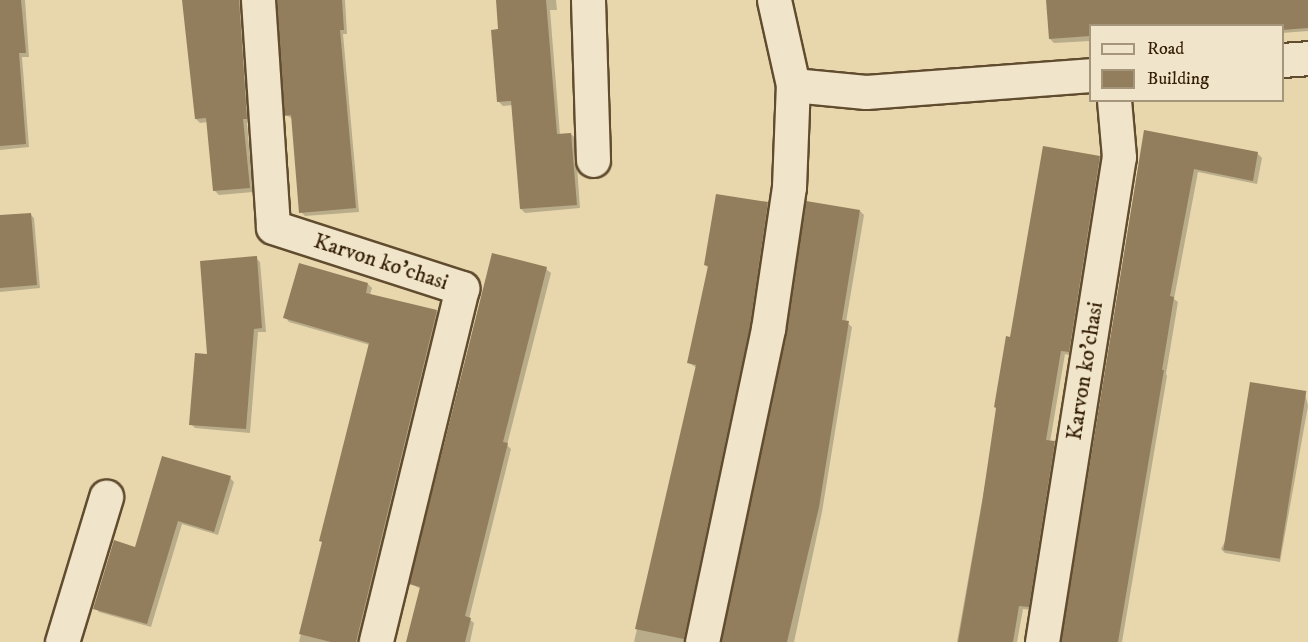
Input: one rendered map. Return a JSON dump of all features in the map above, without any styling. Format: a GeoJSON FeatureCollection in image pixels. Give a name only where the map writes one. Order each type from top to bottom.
{"type":"FeatureCollection","features":[{"type":"Feature","properties":{"kind":"street","name":"Karvon ko'chasi"},"geometry":{"type":"LineString","coordinates":[[258,0],[273,227],[462,288],[376,642]]}},
{"type":"Feature","properties":{"kind":"street"},"geometry":{"type":"LineString","coordinates":[[588,0],[593,160]]}},
{"type":"Feature","properties":{"kind":"street"},"geometry":{"type":"LineString","coordinates":[[702,642],[768,329],[789,187],[793,85],[774,0]]}},
{"type":"Feature","properties":{"kind":"street"},"geometry":{"type":"LineString","coordinates":[[1284,60],[1308,58]]}},
{"type":"Feature","properties":{"kind":"street"},"geometry":{"type":"LineString","coordinates":[[793,85],[866,92],[1089,75]]}},
{"type":"Feature","properties":{"kind":"street","name":"Karvon ko'chasi"},"geometry":{"type":"LineString","coordinates":[[1042,642],[1119,157],[1114,102]]}},
{"type":"Feature","properties":{"kind":"street"},"geometry":{"type":"LineString","coordinates":[[62,642],[106,496]]}},
{"type":"Feature","properties":{"kind":"building"},"geometry":{"type":"Polygon","coordinates":[[[0,0],[21,0],[26,53],[19,53],[26,144],[0,146],[0,0]]]}},
{"type":"Feature","properties":{"kind":"building"},"geometry":{"type":"Polygon","coordinates":[[[182,0],[239,0],[247,119],[243,119],[250,188],[213,191],[206,118],[195,119],[182,0]]]}},
{"type":"Feature","properties":{"kind":"building"},"geometry":{"type":"Polygon","coordinates":[[[277,0],[342,0],[344,30],[340,30],[356,208],[299,213],[291,115],[284,116],[277,0]]]}},
{"type":"Feature","properties":{"kind":"building"},"geometry":{"type":"Polygon","coordinates":[[[496,0],[546,0],[557,134],[571,133],[577,205],[520,209],[511,101],[497,102],[491,30],[498,29],[496,0]]]}},
{"type":"Feature","properties":{"kind":"building"},"geometry":{"type":"Polygon","coordinates":[[[1046,0],[1308,0],[1308,28],[1284,30],[1284,24],[1089,24],[1089,36],[1049,39],[1046,0]]]}},
{"type":"Feature","properties":{"kind":"building"},"geometry":{"type":"Polygon","coordinates":[[[1144,130],[1258,152],[1253,181],[1194,169],[1170,296],[1174,297],[1162,370],[1164,370],[1118,642],[1061,642],[1144,130]]]}},
{"type":"Feature","properties":{"kind":"building"},"geometry":{"type":"Polygon","coordinates":[[[1043,146],[1100,156],[1069,352],[1061,351],[1046,440],[1055,441],[1029,607],[1019,606],[1013,642],[958,642],[982,503],[1006,336],[1010,337],[1043,146]]]}},
{"type":"Feature","properties":{"kind":"building"},"geometry":{"type":"Polygon","coordinates":[[[716,194],[768,202],[750,326],[684,639],[635,629],[696,365],[687,363],[708,266],[704,265],[716,194]]]}},
{"type":"Feature","properties":{"kind":"building"},"geometry":{"type":"Polygon","coordinates":[[[806,201],[860,210],[842,320],[849,321],[819,507],[787,642],[721,642],[786,333],[806,201]]]}},
{"type":"Feature","properties":{"kind":"building"},"geometry":{"type":"Polygon","coordinates":[[[31,213],[37,285],[0,288],[0,215],[31,213]]]}},
{"type":"Feature","properties":{"kind":"building"},"geometry":{"type":"Polygon","coordinates":[[[492,253],[547,267],[503,442],[508,443],[465,616],[471,618],[465,642],[406,642],[420,587],[409,584],[492,253]]]}},
{"type":"Feature","properties":{"kind":"building"},"geometry":{"type":"Polygon","coordinates":[[[257,256],[262,328],[254,329],[246,429],[189,425],[195,353],[207,354],[200,261],[257,256]]]}},
{"type":"Feature","properties":{"kind":"building"},"geometry":{"type":"Polygon","coordinates":[[[299,263],[368,283],[366,293],[437,310],[356,642],[331,642],[299,634],[322,542],[319,541],[369,343],[283,318],[299,263]]]}},
{"type":"Feature","properties":{"kind":"building"},"geometry":{"type":"Polygon","coordinates":[[[1250,382],[1306,391],[1280,559],[1223,550],[1250,382]]]}},
{"type":"Feature","properties":{"kind":"building"},"geometry":{"type":"Polygon","coordinates":[[[162,456],[231,476],[214,532],[178,521],[147,624],[93,609],[114,540],[135,547],[162,456]]]}}]}
